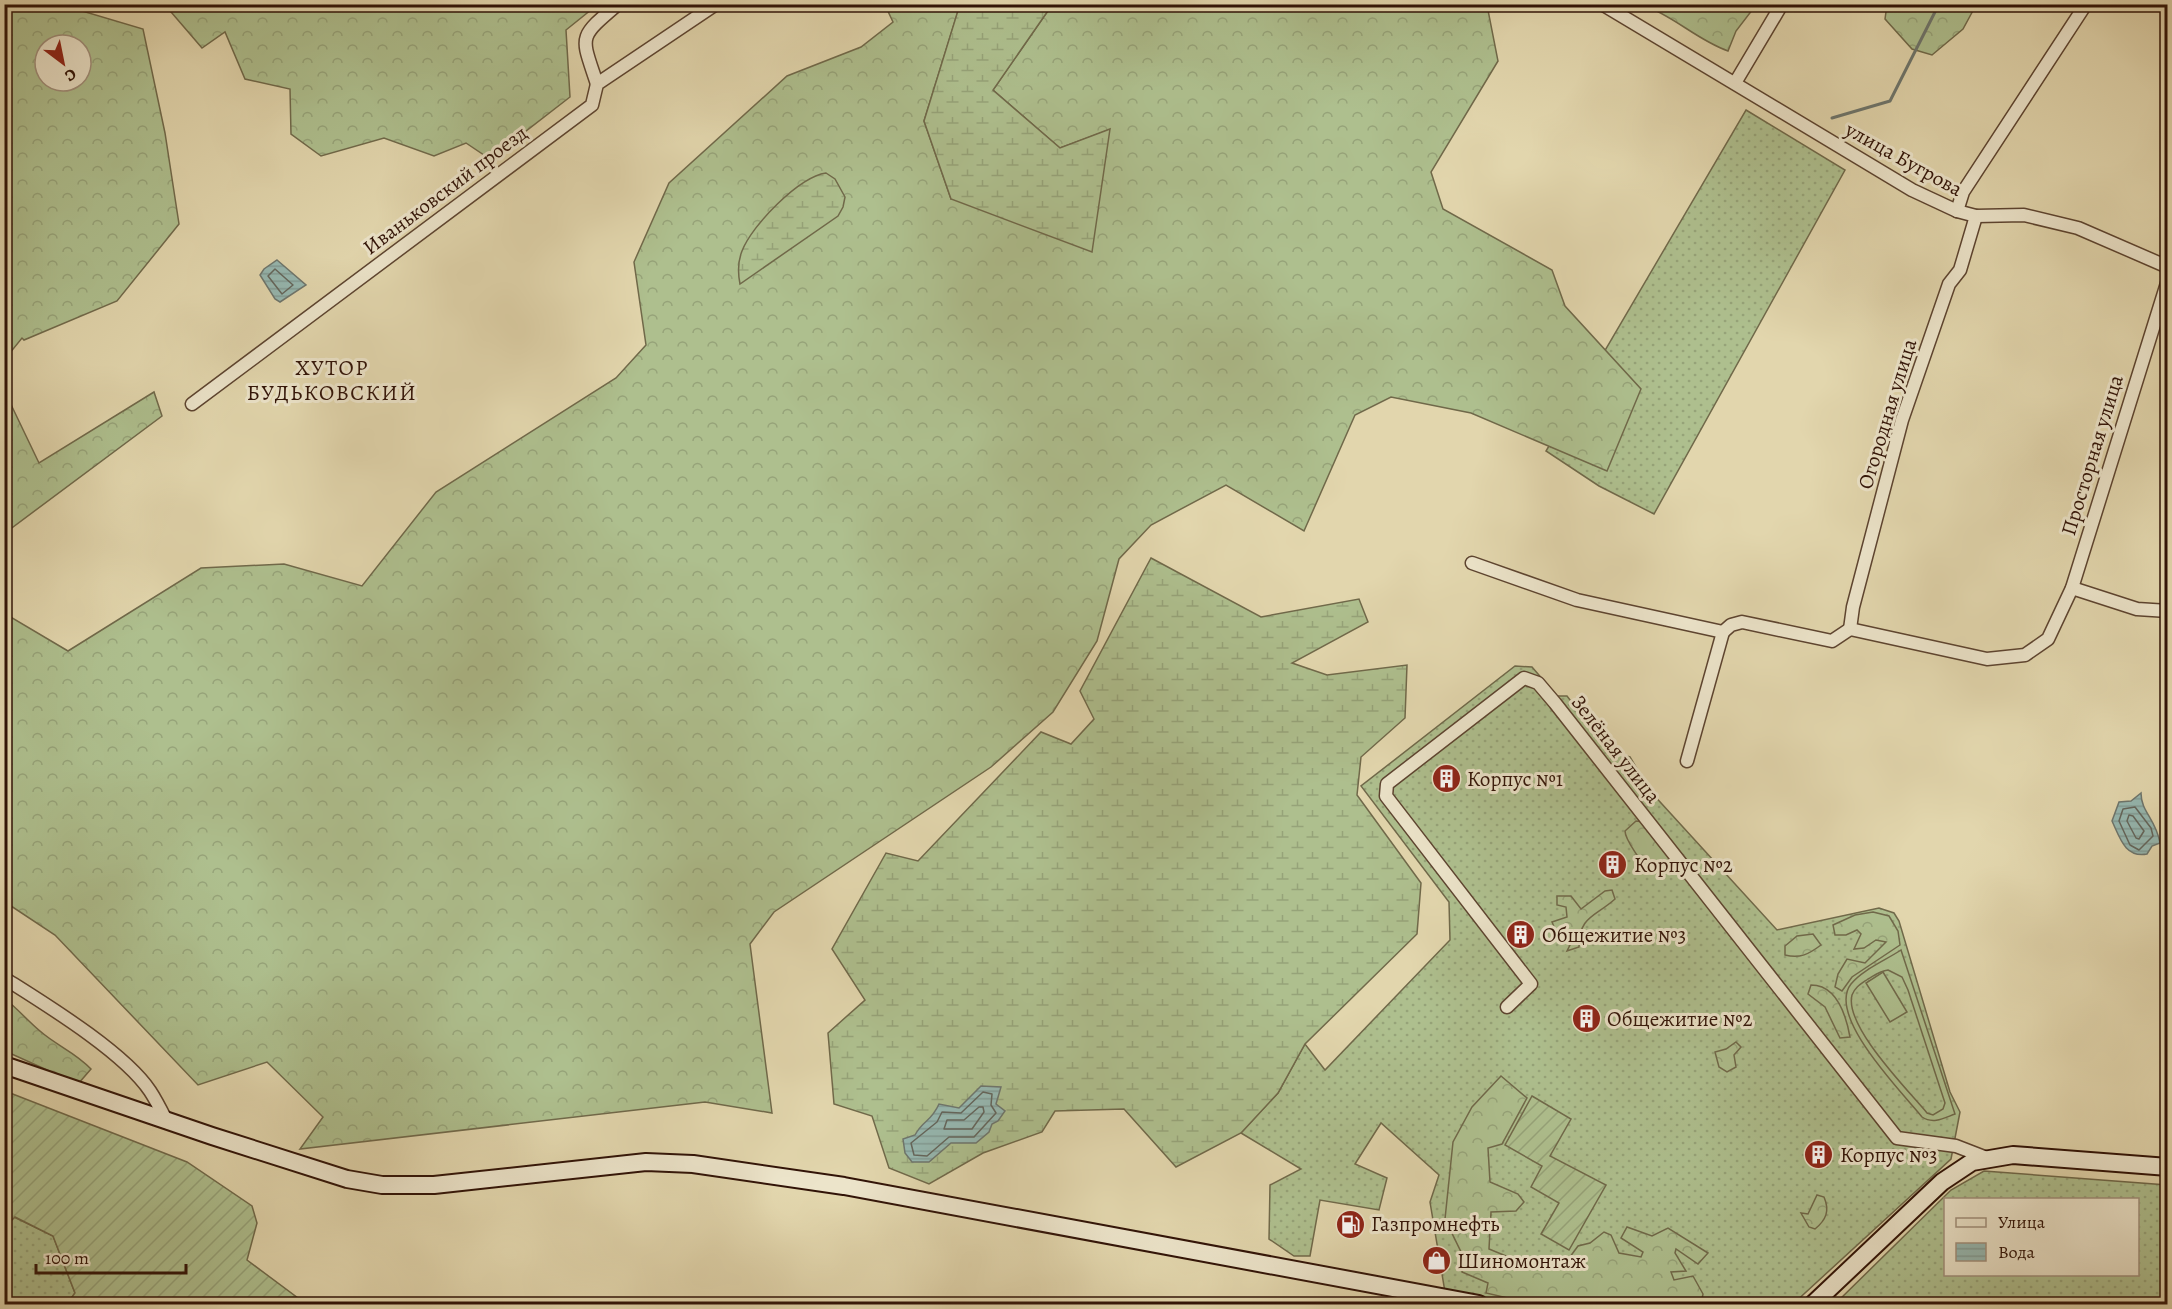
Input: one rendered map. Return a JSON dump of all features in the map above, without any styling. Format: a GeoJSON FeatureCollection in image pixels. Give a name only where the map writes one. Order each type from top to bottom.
{"type":"FeatureCollection","features":[{"type":"Feature","properties":{"kind":"street"},"geometry":{"type":"LineString","coordinates":[[618,4],[589,29],[584,45],[597,84],[716,4]]}},
{"type":"Feature","properties":{"kind":"street","name":"улица Бугрова"},"geometry":{"type":"LineString","coordinates":[[1602,4],[1912,190],[1957,211],[1976,216],[2024,215],[2078,228],[2168,267]]}},
{"type":"Feature","properties":{"kind":"street"},"geometry":{"type":"LineString","coordinates":[[1735,83],[1782,4]]}},
{"type":"Feature","properties":{"kind":"street"},"geometry":{"type":"LineString","coordinates":[[1957,211],[1963,192],[2086,4]]}},
{"type":"Feature","properties":{"kind":"street","name":"Иваньковский проезд"},"geometry":{"type":"LineString","coordinates":[[192,404],[592,105],[597,84]]}},
{"type":"Feature","properties":{"kind":"street","name":"Огородная улица"},"geometry":{"type":"LineString","coordinates":[[1850,629],[1853,607],[1902,420],[1949,284],[1960,270],[1976,216]]}},
{"type":"Feature","properties":{"kind":"street","name":"Просторная улица"},"geometry":{"type":"LineString","coordinates":[[1850,629],[1987,659],[2025,655],[2048,639],[2072,588],[2168,280]]}},
{"type":"Feature","properties":{"kind":"street"},"geometry":{"type":"LineString","coordinates":[[1472,563],[1577,600],[1723,632]]}},
{"type":"Feature","properties":{"kind":"street"},"geometry":{"type":"LineString","coordinates":[[2072,588],[2137,609],[2168,611]]}},
{"type":"Feature","properties":{"kind":"street"},"geometry":{"type":"LineString","coordinates":[[1687,761],[1723,632],[1742,622],[1832,641],[1850,629]]}},
{"type":"Feature","properties":{"kind":"street","name":"Зелёная улица"},"geometry":{"type":"LineString","coordinates":[[1507,1007],[1531,984],[1386,796],[1387,784],[1524,678],[1538,683],[1555,703],[1897,1138],[1954,1146],[1987,1158]]}},
{"type":"Feature","properties":{"kind":"street"},"geometry":{"type":"LineString","coordinates":[[4,978],[54,1010],[130,1068],[150,1091],[166,1120]]}},
{"type":"Feature","properties":{"kind":"street"},"geometry":{"type":"LineString","coordinates":[[4,1065],[318,1171],[382,1185],[434,1185],[646,1162],[693,1164],[844,1185],[1479,1305]]}},
{"type":"Feature","properties":{"kind":"street"},"geometry":{"type":"LineString","coordinates":[[1813,1305],[1942,1182],[1972,1162],[2013,1155],[2168,1167]]}},
{"type":"Feature","properties":{"kind":"green space"},"geometry":{"type":"Polygon","coordinates":[[[5,4],[62,5],[143,29],[165,133],[179,224],[117,301],[24,340],[22,338],[5,359],[5,4]]]}},
{"type":"Feature","properties":{"kind":"green space"},"geometry":{"type":"Polygon","coordinates":[[[960,4],[1052,5],[993,90],[1060,148],[1110,129],[1092,252],[951,199],[924,121],[960,4]]]}},
{"type":"Feature","properties":{"kind":"green space"},"geometry":{"type":"Polygon","coordinates":[[[1756,4],[1736,31],[1728,51],[1643,5],[1756,4]]]}},
{"type":"Feature","properties":{"kind":"green space"},"geometry":{"type":"Polygon","coordinates":[[[1887,4],[1976,5],[1963,29],[1932,55],[1912,49],[1885,19],[1887,4]]]}},
{"type":"Feature","properties":{"kind":"green space"},"geometry":{"type":"Polygon","coordinates":[[[165,5],[597,5],[566,30],[570,97],[490,159],[466,143],[434,156],[384,138],[321,156],[291,134],[290,89],[245,79],[225,32],[202,48],[165,5]]]}},
{"type":"Feature","properties":{"kind":"green space"},"geometry":{"type":"Polygon","coordinates":[[[885,5],[960,5],[924,121],[951,199],[1109,130],[1060,148],[993,90],[1052,5],[1487,5],[1498,61],[1431,172],[1443,209],[1552,270],[1565,306],[1641,389],[1607,471],[1471,413],[1391,397],[1355,415],[1304,531],[1226,485],[1151,525],[1119,559],[1097,641],[1053,712],[991,767],[774,912],[750,944],[772,1113],[705,1102],[300,1149],[323,1117],[267,1062],[198,1085],[55,935],[5,902],[4,613],[68,651],[201,568],[284,564],[362,586],[436,492],[616,378],[646,345],[634,262],[669,183],[787,76],[861,47],[893,22],[885,5]]]}},
{"type":"Feature","properties":{"kind":"green space"},"geometry":{"type":"Polygon","coordinates":[[[1746,110],[1845,170],[1654,514],[1599,486],[1546,451],[1746,110]]]}},
{"type":"Feature","properties":{"kind":"green space"},"geometry":{"type":"Polygon","coordinates":[[[826,173],[835,179],[845,197],[838,216],[740,284],[741,255],[747,240],[756,228],[790,193],[815,176],[826,173]]]}},
{"type":"Feature","properties":{"kind":"green space"},"geometry":{"type":"Polygon","coordinates":[[[5,392],[39,463],[154,392],[162,416],[5,533],[5,392]]]}},
{"type":"Feature","properties":{"kind":"green space"},"geometry":{"type":"Polygon","coordinates":[[[1151,558],[1261,617],[1359,599],[1368,622],[1292,663],[1327,675],[1407,665],[1405,718],[1361,757],[1357,795],[1421,883],[1417,934],[1305,1044],[1278,1093],[1241,1133],[1176,1167],[1124,1109],[1055,1111],[1042,1132],[983,1153],[929,1184],[889,1168],[872,1116],[834,1104],[828,1033],[865,1000],[832,949],[886,853],[918,861],[1041,732],[1071,744],[1094,719],[1080,691],[1151,558]]]}},
{"type":"Feature","properties":{"kind":"green space"},"geometry":{"type":"Polygon","coordinates":[[[1515,666],[1532,667],[1557,696],[1567,696],[1610,752],[1630,757],[1651,792],[1777,930],[1879,908],[1894,913],[1899,921],[1950,1092],[1960,1112],[1951,1159],[1793,1304],[1534,1304],[1445,1292],[1430,1202],[1439,1175],[1381,1123],[1355,1164],[1387,1178],[1379,1210],[1320,1200],[1310,1256],[1294,1256],[1269,1239],[1270,1185],[1301,1169],[1241,1133],[1278,1093],[1305,1044],[1325,1070],[1450,940],[1449,902],[1361,786],[1515,666]]]}},
{"type":"Feature","properties":{"kind":"green space"},"geometry":{"type":"Polygon","coordinates":[[[1636,821],[1644,822],[1670,857],[1665,869],[1651,871],[1631,846],[1625,831],[1636,821]]]}},
{"type":"Feature","properties":{"kind":"green space"},"geometry":{"type":"Polygon","coordinates":[[[1612,890],[1615,899],[1585,923],[1579,947],[1567,951],[1573,939],[1567,931],[1558,936],[1552,922],[1567,917],[1566,907],[1557,905],[1557,896],[1571,896],[1581,909],[1605,891],[1612,890]]]}},
{"type":"Feature","properties":{"kind":"green space"},"geometry":{"type":"Polygon","coordinates":[[[1873,912],[1889,916],[1898,931],[1900,945],[1852,977],[1842,991],[1835,987],[1838,974],[1847,959],[1865,963],[1886,942],[1876,940],[1864,948],[1854,949],[1861,934],[1857,930],[1846,935],[1835,935],[1833,925],[1855,915],[1873,912]]]}},
{"type":"Feature","properties":{"kind":"green space"},"geometry":{"type":"Polygon","coordinates":[[[1813,934],[1821,945],[1804,955],[1785,955],[1785,946],[1797,936],[1813,934]]]}},
{"type":"Feature","properties":{"kind":"green space"},"geometry":{"type":"Polygon","coordinates":[[[1901,950],[1955,1114],[1940,1120],[1922,1117],[1870,1053],[1857,1034],[1849,1015],[1846,998],[1851,984],[1868,970],[1901,950]],[[1888,970],[1868,979],[1853,992],[1852,1008],[1867,1040],[1879,1057],[1927,1113],[1933,1115],[1943,1109],[1945,1103],[1902,977],[1888,970]]]}},
{"type":"Feature","properties":{"kind":"green space"},"geometry":{"type":"Polygon","coordinates":[[[1883,972],[1907,1012],[1890,1022],[1866,983],[1883,972]]]}},
{"type":"Feature","properties":{"kind":"green space"},"geometry":{"type":"Polygon","coordinates":[[[1811,985],[1820,986],[1834,996],[1843,1011],[1850,1037],[1840,1038],[1825,1007],[1808,994],[1811,985]]]}},
{"type":"Feature","properties":{"kind":"green space"},"geometry":{"type":"Polygon","coordinates":[[[4,998],[46,1036],[91,1069],[78,1084],[5,1051],[4,998]]]}},
{"type":"Feature","properties":{"kind":"green space"},"geometry":{"type":"Polygon","coordinates":[[[1736,1042],[1741,1047],[1734,1055],[1736,1067],[1727,1072],[1719,1067],[1715,1052],[1726,1049],[1736,1042]]]}},
{"type":"Feature","properties":{"kind":"green space"},"geometry":{"type":"Polygon","coordinates":[[[1501,1076],[1527,1098],[1502,1144],[1488,1148],[1490,1182],[1518,1194],[1524,1202],[1516,1211],[1491,1212],[1489,1249],[1506,1256],[1545,1263],[1560,1256],[1567,1261],[1578,1246],[1590,1243],[1604,1232],[1611,1235],[1619,1253],[1641,1257],[1643,1252],[1621,1238],[1627,1227],[1652,1236],[1668,1228],[1708,1253],[1698,1264],[1676,1249],[1675,1253],[1686,1271],[1671,1272],[1674,1280],[1693,1276],[1703,1294],[1701,1304],[1534,1304],[1486,1293],[1488,1283],[1462,1272],[1463,1256],[1445,1219],[1453,1142],[1472,1107],[1501,1076]]]}},
{"type":"Feature","properties":{"kind":"green space"},"geometry":{"type":"Polygon","coordinates":[[[5,1091],[187,1162],[252,1206],[257,1223],[247,1260],[306,1304],[67,1304],[75,1293],[53,1236],[15,1217],[5,1227],[5,1091]]]}},
{"type":"Feature","properties":{"kind":"green space"},"geometry":{"type":"Polygon","coordinates":[[[1532,1096],[1571,1119],[1550,1156],[1606,1185],[1569,1250],[1541,1234],[1559,1203],[1531,1187],[1542,1166],[1505,1145],[1532,1096]]]}},
{"type":"Feature","properties":{"kind":"green space"},"geometry":{"type":"Polygon","coordinates":[[[1984,1171],[2167,1185],[2167,1304],[1835,1304],[1951,1190],[1984,1171]]]}},
{"type":"Feature","properties":{"kind":"green space"},"geometry":{"type":"Polygon","coordinates":[[[1817,1195],[1824,1197],[1827,1211],[1822,1222],[1815,1229],[1809,1227],[1801,1213],[1808,1214],[1817,1195]]]}},
{"type":"Feature","properties":{"kind":"green space"},"geometry":{"type":"Polygon","coordinates":[[[14,1217],[53,1236],[75,1293],[67,1304],[5,1304],[5,1227],[14,1217]]]}},
{"type":"Feature","properties":{"kind":"water"},"geometry":{"type":"Polygon","coordinates":[[[277,260],[306,285],[280,302],[275,299],[260,275],[264,269],[277,260]]]}},
{"type":"Feature","properties":{"kind":"water"},"geometry":{"type":"Polygon","coordinates":[[[2141,793],[2143,805],[2160,843],[2152,846],[2147,854],[2133,853],[2128,850],[2112,821],[2119,802],[2131,801],[2141,793]]]}},
{"type":"Feature","properties":{"kind":"water"},"geometry":{"type":"Polygon","coordinates":[[[981,1086],[1001,1087],[996,1104],[1005,1111],[998,1121],[992,1124],[989,1132],[976,1143],[951,1143],[929,1162],[912,1162],[905,1153],[903,1139],[915,1135],[939,1104],[959,1108],[981,1086]]]}},
{"type":"Feature","properties":{"kind":"waterway"},"geometry":{"type":"LineString","coordinates":[[1832,118],[1890,101],[1939,4]]}},
{"type":"Feature","properties":{"kind":"place","name":"Корпус №1"},"geometry":{"type":"Point","coordinates":[1446,779]}},
{"type":"Feature","properties":{"kind":"place","name":"Корпус №2"},"geometry":{"type":"Point","coordinates":[1613,865]}},
{"type":"Feature","properties":{"kind":"place","name":"Общежитие №3"},"geometry":{"type":"Point","coordinates":[1521,935]}},
{"type":"Feature","properties":{"kind":"place","name":"Общежитие №2"},"geometry":{"type":"Point","coordinates":[1586,1019]}},
{"type":"Feature","properties":{"kind":"place","name":"Корпус №3"},"geometry":{"type":"Point","coordinates":[1819,1155]}},
{"type":"Feature","properties":{"kind":"place","name":"Газпромнефть"},"geometry":{"type":"Point","coordinates":[1350,1224]}},
{"type":"Feature","properties":{"kind":"place","name":"Шиномонтаж"},"geometry":{"type":"Point","coordinates":[1436,1261]}},
{"type":"Feature","properties":{"kind":"district","name":"ХУТОР БУДЬКОВСКИЙ"},"geometry":{"type":"Point","coordinates":[332,380]}}]}
